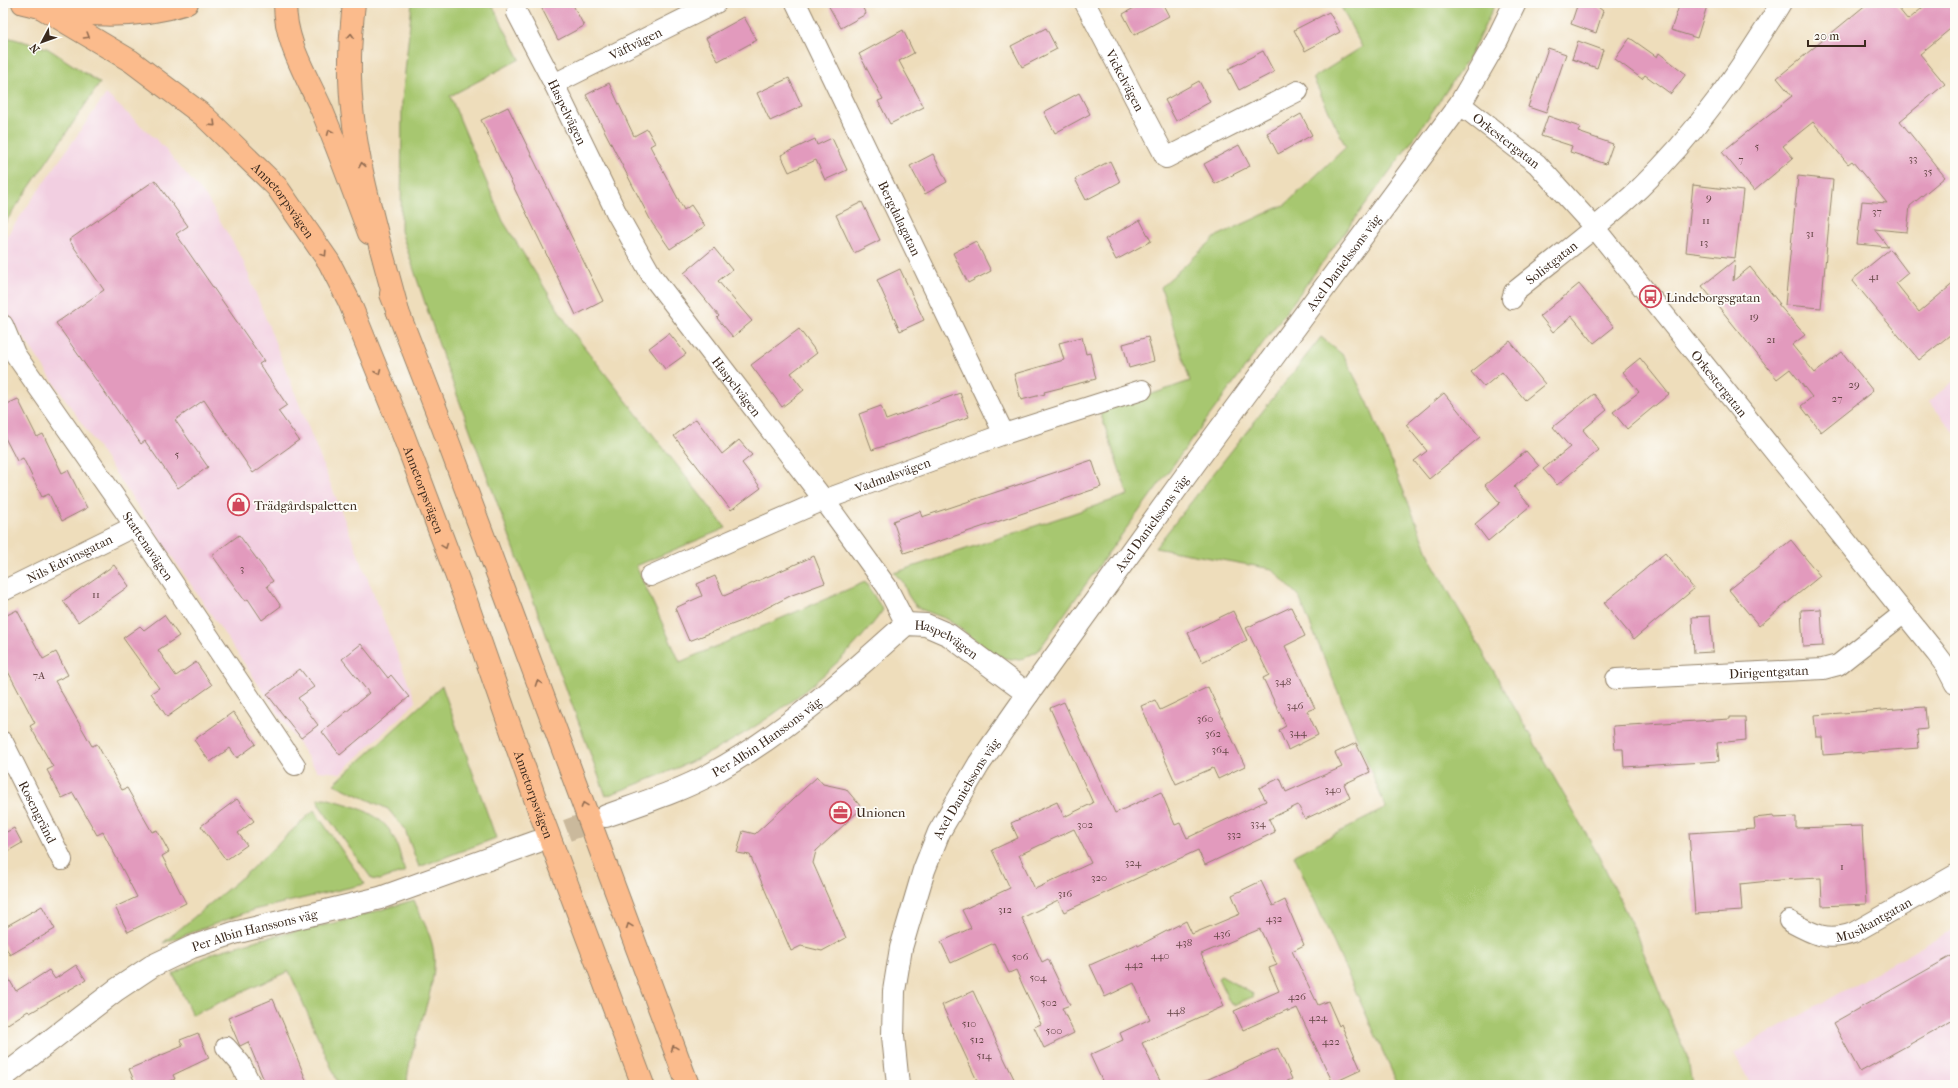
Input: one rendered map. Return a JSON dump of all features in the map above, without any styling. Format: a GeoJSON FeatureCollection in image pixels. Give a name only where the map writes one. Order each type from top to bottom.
{"type":"FeatureCollection","features":[{"type":"Feature","properties":{"kind":"main road"},"geometry":{"type":"LineString","coordinates":[[32,6],[78,13],[113,14],[149,11],[188,3]]}},
{"type":"Feature","properties":{"kind":"main road"},"geometry":{"type":"LineString","coordinates":[[285,3],[285,22],[290,41],[340,156],[688,1085]]}},
{"type":"Feature","properties":{"kind":"main road"},"geometry":{"type":"LineString","coordinates":[[354,3],[350,62],[352,98],[358,144],[365,185],[398,312]]}},
{"type":"Feature","properties":{"kind":"main road","name":"Annetorpsvägen"},"geometry":{"type":"LineString","coordinates":[[32,6],[131,61],[204,116],[277,187],[329,262],[349,301],[403,434],[465,598],[538,807],[643,1085]]}},
{"type":"Feature","properties":{"kind":"street","name":"Väftvägen"},"geometry":{"type":"LineString","coordinates":[[554,84],[716,3]]}},
{"type":"Feature","properties":{"kind":"street","name":"Bergdalagatan"},"geometry":{"type":"LineString","coordinates":[[796,3],[1004,434]]}},
{"type":"Feature","properties":{"kind":"street","name":"Axel Danielssons väg"},"geometry":{"type":"LineString","coordinates":[[898,1085],[893,1036],[894,991],[901,948],[924,870],[939,832],[979,764],[1028,694],[1200,457],[1460,104],[1497,40],[1515,3]]}},
{"type":"Feature","properties":{"kind":"street"},"geometry":{"type":"LineString","coordinates":[[1594,227],[1640,188],[1680,146],[1728,85],[1781,3]]}},
{"type":"Feature","properties":{"kind":"street","name":"Vickelvägen"},"geometry":{"type":"LineString","coordinates":[[1093,6],[1166,158],[1298,91]]}},
{"type":"Feature","properties":{"kind":"street","name":"Haspelvägen"},"geometry":{"type":"LineString","coordinates":[[517,13],[554,84],[616,212],[652,276],[824,500],[887,587],[906,624],[926,625],[949,635],[1028,694]]}},
{"type":"Feature","properties":{"kind":"street","name":"Orkestergatan"},"geometry":{"type":"LineString","coordinates":[[1460,104],[1537,164],[1594,227],[1946,665],[1955,684]]}},
{"type":"Feature","properties":{"kind":"street","name":"Solistgatan"},"geometry":{"type":"LineString","coordinates":[[1512,299],[1514,292],[1594,227]]}},
{"type":"Feature","properties":{"kind":"street","name":"Stattenavägen"},"geometry":{"type":"LineString","coordinates":[[3,325],[15,354],[135,526],[296,765]]}},
{"type":"Feature","properties":{"kind":"street","name":"Vadmalsvägen"},"geometry":{"type":"LineString","coordinates":[[650,576],[824,500],[1004,434],[1142,390]]}},
{"type":"Feature","properties":{"kind":"street","name":"Nils Edvinsgatan"},"geometry":{"type":"LineString","coordinates":[[3,591],[135,526]]}},
{"type":"Feature","properties":{"kind":"street","name":"Dirigentgatan"},"geometry":{"type":"LineString","coordinates":[[1616,679],[1823,669],[1838,665],[1904,613]]}},
{"type":"Feature","properties":{"kind":"street","name":"Per Albin Hanssons väg"},"geometry":{"type":"LineString","coordinates":[[606,816],[690,784],[711,774],[762,743],[835,688],[906,624]]}},
{"type":"Feature","properties":{"kind":"street","name":"Rosengränd"},"geometry":{"type":"LineString","coordinates":[[3,742],[62,860]]}},
{"type":"Feature","properties":{"kind":"street","name":"Per Albin Hanssons väg"},"geometry":{"type":"LineString","coordinates":[[3,1077],[116,990],[152,966],[192,947],[234,933],[380,898],[536,842]]}},
{"type":"Feature","properties":{"kind":"street","name":"Musikantgatan"},"geometry":{"type":"LineString","coordinates":[[1789,921],[1814,934],[1839,938],[1853,934],[1955,875]]}},
{"type":"Feature","properties":{"kind":"street"},"geometry":{"type":"LineString","coordinates":[[226,1047],[240,1063],[251,1085]]}},
{"type":"Feature","properties":{"kind":"shaded area","name":"Trädgårdspaletten"},"geometry":{"type":"Polygon","coordinates":[[[106,94],[160,143],[206,197],[242,258],[416,702],[341,773],[317,771],[3,307],[3,241],[106,94]]]}},
{"type":"Feature","properties":{"kind":"shaded area"},"geometry":{"type":"Polygon","coordinates":[[[1955,380],[1955,434],[1929,401],[1955,380]]]}},
{"type":"Feature","properties":{"kind":"shaded area"},"geometry":{"type":"Polygon","coordinates":[[[1955,928],[1955,1085],[1751,1085],[1734,1053],[1955,928]]]}},
{"type":"Feature","properties":{"kind":"green space"},"geometry":{"type":"Polygon","coordinates":[[[412,3],[491,3],[520,59],[450,96],[503,221],[571,330],[726,528],[636,566],[680,662],[865,582],[883,610],[849,651],[828,671],[806,690],[760,723],[700,758],[606,796],[443,357],[401,231],[402,101],[412,3]]]}},
{"type":"Feature","properties":{"kind":"green space"},"geometry":{"type":"Polygon","coordinates":[[[1339,3],[1496,3],[1468,59],[1415,137],[1106,556],[1038,651],[1020,660],[1004,658],[993,653],[947,619],[920,609],[914,604],[908,595],[903,582],[894,573],[1128,495],[1100,412],[1190,381],[1161,287],[1217,236],[1286,204],[1346,147],[1313,78],[1362,47],[1339,3]]]}},
{"type":"Feature","properties":{"kind":"green space"},"geometry":{"type":"Polygon","coordinates":[[[3,36],[47,48],[100,83],[3,226],[3,36]]]}},
{"type":"Feature","properties":{"kind":"green space"},"geometry":{"type":"Polygon","coordinates":[[[1321,337],[1344,356],[1368,403],[1433,564],[1598,855],[1634,929],[1675,1030],[1688,1057],[1692,1085],[1398,1085],[1294,855],[1386,808],[1299,597],[1272,569],[1155,548],[1321,337]]]}},
{"type":"Feature","properties":{"kind":"green space"},"geometry":{"type":"Polygon","coordinates":[[[442,686],[496,838],[419,867],[405,830],[388,809],[334,784],[442,686]]]}},
{"type":"Feature","properties":{"kind":"green space"},"geometry":{"type":"Polygon","coordinates":[[[325,798],[364,810],[380,820],[387,827],[395,840],[405,872],[379,880],[372,879],[319,805],[318,799],[325,798]]]}},
{"type":"Feature","properties":{"kind":"green space"},"geometry":{"type":"Polygon","coordinates":[[[314,810],[365,884],[253,910],[163,943],[248,872],[314,810]]]}},
{"type":"Feature","properties":{"kind":"green space"},"geometry":{"type":"Polygon","coordinates":[[[414,900],[432,942],[434,964],[429,998],[413,1051],[407,1085],[339,1085],[289,971],[192,1015],[173,974],[213,953],[261,939],[343,921],[414,900]]]}},
{"type":"Feature","properties":{"kind":"green space"},"geometry":{"type":"Polygon","coordinates":[[[1221,976],[1253,994],[1252,997],[1234,1005],[1230,1003],[1218,978],[1221,976]]]}},
{"type":"Feature","properties":{"kind":"building"},"geometry":{"type":"Polygon","coordinates":[[[539,3],[572,3],[584,26],[558,40],[539,3]]]}},
{"type":"Feature","properties":{"kind":"building"},"geometry":{"type":"Polygon","coordinates":[[[827,3],[860,3],[866,14],[841,28],[827,3]]]}},
{"type":"Feature","properties":{"kind":"building"},"geometry":{"type":"Polygon","coordinates":[[[1143,3],[1162,3],[1169,16],[1134,35],[1123,14],[1143,3]]]}},
{"type":"Feature","properties":{"kind":"building"},"geometry":{"type":"Polygon","coordinates":[[[1578,3],[1593,3],[1603,11],[1596,33],[1571,24],[1578,3]]]}},
{"type":"Feature","properties":{"kind":"building"},"geometry":{"type":"Polygon","coordinates":[[[1680,3],[1697,3],[1707,6],[1697,38],[1671,30],[1680,3]]]}},
{"type":"Feature","properties":{"kind":"building"},"geometry":{"type":"Polygon","coordinates":[[[1868,3],[1894,3],[1908,20],[1928,3],[1955,3],[1955,25],[1920,54],[1945,84],[1900,121],[1945,177],[1910,206],[1907,232],[1874,229],[1888,247],[1857,244],[1862,201],[1887,203],[1852,161],[1848,164],[1813,122],[1783,146],[1793,158],[1754,191],[1722,152],[1792,96],[1777,78],[1868,3]]]}},
{"type":"Feature","properties":{"kind":"building"},"geometry":{"type":"Polygon","coordinates":[[[1329,12],[1340,32],[1305,51],[1294,30],[1329,12]]]}},
{"type":"Feature","properties":{"kind":"building"},"geometry":{"type":"Polygon","coordinates":[[[744,17],[757,40],[718,61],[706,38],[744,17]]]}},
{"type":"Feature","properties":{"kind":"building"},"geometry":{"type":"Polygon","coordinates":[[[1046,28],[1057,49],[1022,67],[1011,46],[1046,28]]]}},
{"type":"Feature","properties":{"kind":"building"},"geometry":{"type":"Polygon","coordinates":[[[903,30],[914,53],[899,61],[924,107],[890,124],[878,101],[883,99],[859,54],[903,30]]]}},
{"type":"Feature","properties":{"kind":"building"},"geometry":{"type":"Polygon","coordinates":[[[1630,38],[1657,57],[1659,53],[1686,74],[1671,94],[1645,75],[1642,79],[1615,59],[1630,38]]]}},
{"type":"Feature","properties":{"kind":"building"},"geometry":{"type":"Polygon","coordinates":[[[1578,41],[1603,50],[1597,68],[1572,59],[1578,41]]]}},
{"type":"Feature","properties":{"kind":"building"},"geometry":{"type":"Polygon","coordinates":[[[1548,48],[1566,54],[1546,113],[1528,107],[1548,48]]]}},
{"type":"Feature","properties":{"kind":"building"},"geometry":{"type":"Polygon","coordinates":[[[1263,51],[1274,72],[1239,90],[1228,69],[1263,51]]]}},
{"type":"Feature","properties":{"kind":"building"},"geometry":{"type":"Polygon","coordinates":[[[789,78],[802,106],[770,121],[757,93],[789,78]]]}},
{"type":"Feature","properties":{"kind":"building"},"geometry":{"type":"Polygon","coordinates":[[[1199,81],[1210,102],[1176,121],[1165,100],[1199,81]]]}},
{"type":"Feature","properties":{"kind":"building"},"geometry":{"type":"Polygon","coordinates":[[[609,83],[634,136],[647,129],[655,143],[650,146],[684,210],[691,205],[705,226],[670,249],[652,223],[586,95],[609,83]]]}},
{"type":"Feature","properties":{"kind":"building"},"geometry":{"type":"Polygon","coordinates":[[[1079,93],[1090,114],[1055,133],[1044,112],[1079,93]]]}},
{"type":"Feature","properties":{"kind":"building"},"geometry":{"type":"Polygon","coordinates":[[[508,107],[603,301],[576,315],[481,120],[508,107]]]}},
{"type":"Feature","properties":{"kind":"building"},"geometry":{"type":"Polygon","coordinates":[[[1301,114],[1312,135],[1278,154],[1267,133],[1301,114]]]}},
{"type":"Feature","properties":{"kind":"building"},"geometry":{"type":"Polygon","coordinates":[[[1548,116],[1580,127],[1578,132],[1613,144],[1606,164],[1570,152],[1572,146],[1541,136],[1548,116]]]}},
{"type":"Feature","properties":{"kind":"building"},"geometry":{"type":"Polygon","coordinates":[[[832,138],[847,170],[825,180],[816,160],[789,172],[781,155],[815,139],[817,145],[832,138]]]}},
{"type":"Feature","properties":{"kind":"building"},"geometry":{"type":"Polygon","coordinates":[[[1239,145],[1250,166],[1215,184],[1204,164],[1239,145]]]}},
{"type":"Feature","properties":{"kind":"building"},"geometry":{"type":"Polygon","coordinates":[[[933,154],[947,182],[925,194],[910,166],[933,154]]]}},
{"type":"Feature","properties":{"kind":"building"},"geometry":{"type":"Polygon","coordinates":[[[1110,161],[1120,182],[1086,200],[1075,179],[1110,161]]]}},
{"type":"Feature","properties":{"kind":"building"},"geometry":{"type":"Polygon","coordinates":[[[1798,176],[1833,180],[1821,308],[1785,305],[1798,176]]]}},
{"type":"Feature","properties":{"kind":"building"},"geometry":{"type":"Polygon","coordinates":[[[155,180],[188,226],[176,234],[264,361],[259,364],[287,405],[278,411],[299,440],[253,473],[204,400],[175,420],[208,467],[178,488],[145,441],[141,444],[56,323],[104,290],[69,240],[155,180]]]}},
{"type":"Feature","properties":{"kind":"building"},"geometry":{"type":"Polygon","coordinates":[[[1693,185],[1743,191],[1735,258],[1686,252],[1693,185]]]}},
{"type":"Feature","properties":{"kind":"building"},"geometry":{"type":"Polygon","coordinates":[[[862,202],[880,240],[854,253],[836,215],[862,202]]]}},
{"type":"Feature","properties":{"kind":"building"},"geometry":{"type":"Polygon","coordinates":[[[1140,220],[1151,241],[1116,260],[1105,239],[1140,220]]]}},
{"type":"Feature","properties":{"kind":"building"},"geometry":{"type":"Polygon","coordinates":[[[976,241],[991,271],[968,283],[953,253],[976,241]]]}},
{"type":"Feature","properties":{"kind":"building"},"geometry":{"type":"Polygon","coordinates":[[[714,248],[732,270],[718,281],[752,321],[733,337],[717,318],[719,316],[684,273],[714,248]]]}},
{"type":"Feature","properties":{"kind":"building"},"geometry":{"type":"Polygon","coordinates":[[[1890,249],[1908,273],[1896,283],[1919,312],[1955,282],[1955,331],[1919,360],[1852,280],[1890,249]]]}},
{"type":"Feature","properties":{"kind":"building"},"geometry":{"type":"Polygon","coordinates":[[[1735,260],[1733,281],[1750,267],[1780,304],[1778,304],[1805,335],[1792,345],[1815,373],[1842,352],[1873,391],[1821,432],[1801,406],[1812,397],[1790,369],[1777,379],[1702,286],[1735,260]]]}},
{"type":"Feature","properties":{"kind":"building"},"geometry":{"type":"Polygon","coordinates":[[[900,269],[924,320],[900,331],[877,280],[900,269]]]}},
{"type":"Feature","properties":{"kind":"building"},"geometry":{"type":"Polygon","coordinates":[[[1579,284],[1614,327],[1594,343],[1572,316],[1553,332],[1540,316],[1579,284]]]}},
{"type":"Feature","properties":{"kind":"building"},"geometry":{"type":"Polygon","coordinates":[[[799,329],[817,353],[791,373],[804,390],[782,407],[751,365],[799,329]]]}},
{"type":"Feature","properties":{"kind":"building"},"geometry":{"type":"Polygon","coordinates":[[[669,333],[686,354],[665,369],[649,348],[669,333]]]}},
{"type":"Feature","properties":{"kind":"building"},"geometry":{"type":"Polygon","coordinates":[[[1082,337],[1086,354],[1090,353],[1096,379],[1044,392],[1045,394],[1021,400],[1014,374],[1064,360],[1059,343],[1082,337]]]}},
{"type":"Feature","properties":{"kind":"building"},"geometry":{"type":"Polygon","coordinates":[[[1148,337],[1154,361],[1129,368],[1123,344],[1148,337]]]}},
{"type":"Feature","properties":{"kind":"building"},"geometry":{"type":"Polygon","coordinates":[[[1510,341],[1545,384],[1525,400],[1502,372],[1484,387],[1471,372],[1510,341]]]}},
{"type":"Feature","properties":{"kind":"building"},"geometry":{"type":"Polygon","coordinates":[[[1640,358],[1669,394],[1627,429],[1613,412],[1639,392],[1623,372],[1640,358]]]}},
{"type":"Feature","properties":{"kind":"building"},"geometry":{"type":"Polygon","coordinates":[[[960,393],[969,417],[872,450],[859,414],[881,406],[886,420],[960,393]]]}},
{"type":"Feature","properties":{"kind":"building"},"geometry":{"type":"Polygon","coordinates":[[[1444,393],[1480,437],[1429,479],[1414,461],[1427,451],[1406,425],[1444,393]]]}},
{"type":"Feature","properties":{"kind":"building"},"geometry":{"type":"Polygon","coordinates":[[[1594,394],[1607,410],[1583,430],[1599,450],[1557,485],[1543,469],[1570,447],[1553,427],[1594,394]]]}},
{"type":"Feature","properties":{"kind":"building"},"geometry":{"type":"Polygon","coordinates":[[[18,399],[37,437],[43,434],[62,473],[68,470],[87,508],[62,521],[49,494],[42,497],[23,458],[17,461],[3,434],[3,406],[18,399]]]}},
{"type":"Feature","properties":{"kind":"building"},"geometry":{"type":"Polygon","coordinates":[[[696,419],[722,454],[739,440],[752,455],[742,463],[761,488],[731,510],[674,436],[696,419]]]}},
{"type":"Feature","properties":{"kind":"building"},"geometry":{"type":"Polygon","coordinates":[[[1526,451],[1539,466],[1514,487],[1530,506],[1488,541],[1475,524],[1500,503],[1485,485],[1526,451]]]}},
{"type":"Feature","properties":{"kind":"building"},"geometry":{"type":"Polygon","coordinates":[[[1092,460],[1101,487],[904,553],[893,521],[920,511],[922,517],[1092,460]]]}},
{"type":"Feature","properties":{"kind":"building"},"geometry":{"type":"Polygon","coordinates":[[[239,535],[273,581],[267,586],[281,606],[262,620],[248,599],[245,601],[212,555],[239,535]]]}},
{"type":"Feature","properties":{"kind":"building"},"geometry":{"type":"Polygon","coordinates":[[[1791,540],[1820,576],[1759,626],[1729,590],[1791,540]]]}},
{"type":"Feature","properties":{"kind":"building"},"geometry":{"type":"Polygon","coordinates":[[[1665,553],[1694,589],[1634,639],[1604,603],[1665,553]]]}},
{"type":"Feature","properties":{"kind":"building"},"geometry":{"type":"Polygon","coordinates":[[[814,556],[825,583],[792,595],[739,622],[689,641],[675,608],[702,596],[697,584],[715,576],[724,596],[814,556]]]}},
{"type":"Feature","properties":{"kind":"building"},"geometry":{"type":"Polygon","coordinates":[[[114,565],[129,586],[78,622],[63,601],[114,565]]]}},
{"type":"Feature","properties":{"kind":"building"},"geometry":{"type":"Polygon","coordinates":[[[1291,607],[1305,636],[1285,646],[1315,708],[1307,711],[1318,735],[1288,750],[1279,730],[1286,726],[1263,678],[1269,675],[1246,628],[1291,607]]]}},
{"type":"Feature","properties":{"kind":"building"},"geometry":{"type":"Polygon","coordinates":[[[1821,609],[1823,646],[1803,647],[1801,610],[1821,609]]]}},
{"type":"Feature","properties":{"kind":"building"},"geometry":{"type":"Polygon","coordinates":[[[17,610],[43,659],[56,652],[68,675],[55,681],[92,746],[97,744],[122,790],[127,788],[152,832],[157,830],[169,852],[162,856],[186,903],[128,932],[115,907],[137,897],[103,832],[97,835],[73,793],[62,798],[47,770],[53,767],[30,726],[35,723],[3,662],[3,617],[17,610]]]}},
{"type":"Feature","properties":{"kind":"building"},"geometry":{"type":"Polygon","coordinates":[[[1233,611],[1247,640],[1202,662],[1188,633],[1233,611]]]}},
{"type":"Feature","properties":{"kind":"building"},"geometry":{"type":"Polygon","coordinates":[[[164,615],[179,636],[158,650],[176,676],[196,662],[212,685],[167,717],[151,693],[159,688],[123,638],[140,626],[144,630],[164,615]]]}},
{"type":"Feature","properties":{"kind":"building"},"geometry":{"type":"Polygon","coordinates":[[[1710,616],[1713,652],[1694,653],[1692,617],[1710,616]]]}},
{"type":"Feature","properties":{"kind":"building"},"geometry":{"type":"Polygon","coordinates":[[[361,644],[388,678],[391,675],[409,697],[340,755],[322,732],[369,693],[342,659],[361,644]]]}},
{"type":"Feature","properties":{"kind":"building"},"geometry":{"type":"Polygon","coordinates":[[[300,669],[314,687],[298,698],[318,725],[301,738],[267,694],[300,669]]]}},
{"type":"Feature","properties":{"kind":"building"},"geometry":{"type":"Polygon","coordinates":[[[1208,687],[1245,766],[1218,779],[1213,768],[1176,784],[1141,706],[1155,700],[1160,710],[1208,687]]]}},
{"type":"Feature","properties":{"kind":"building"},"geometry":{"type":"Polygon","coordinates":[[[1064,702],[1115,813],[1161,792],[1175,825],[1180,823],[1187,838],[1266,801],[1259,788],[1280,778],[1286,792],[1342,767],[1335,753],[1356,743],[1370,772],[1344,784],[1350,798],[1305,819],[1298,805],[1269,819],[1275,832],[1205,865],[1198,850],[1064,912],[1058,900],[1022,918],[1042,962],[1048,959],[1070,1005],[1062,1008],[1074,1033],[1044,1048],[1034,1027],[1041,1024],[1016,970],[1009,973],[994,943],[951,963],[941,942],[971,928],[962,910],[1010,888],[992,850],[1018,838],[1011,823],[1057,802],[1064,817],[1093,803],[1050,708],[1064,702]],[[1074,829],[1019,855],[1035,889],[1091,863],[1074,829]]]}},
{"type":"Feature","properties":{"kind":"building"},"geometry":{"type":"Polygon","coordinates":[[[1925,707],[1927,729],[1917,730],[1919,748],[1823,755],[1822,737],[1816,737],[1814,715],[1925,707]]]}},
{"type":"Feature","properties":{"kind":"building"},"geometry":{"type":"Polygon","coordinates":[[[233,712],[256,744],[237,758],[230,748],[210,762],[194,740],[233,712]]]}},
{"type":"Feature","properties":{"kind":"building"},"geometry":{"type":"Polygon","coordinates":[[[1730,717],[1745,717],[1746,740],[1717,743],[1719,761],[1624,767],[1623,749],[1615,749],[1613,726],[1730,719],[1730,717]]]}},
{"type":"Feature","properties":{"kind":"building"},"geometry":{"type":"Polygon","coordinates":[[[817,777],[823,784],[846,789],[862,808],[816,851],[813,863],[846,938],[822,951],[801,946],[791,951],[750,855],[737,853],[743,831],[755,834],[817,777]]]}},
{"type":"Feature","properties":{"kind":"building"},"geometry":{"type":"Polygon","coordinates":[[[237,799],[254,821],[238,833],[247,845],[226,860],[201,826],[237,799]]]}},
{"type":"Feature","properties":{"kind":"building"},"geometry":{"type":"Polygon","coordinates":[[[1774,816],[1774,818],[1796,817],[1796,828],[1862,826],[1866,904],[1822,906],[1821,878],[1779,880],[1740,884],[1742,911],[1695,914],[1689,833],[1755,829],[1754,818],[1774,816]]]}},
{"type":"Feature","properties":{"kind":"building"},"geometry":{"type":"Polygon","coordinates":[[[14,828],[22,843],[3,854],[3,834],[14,828]]]}},
{"type":"Feature","properties":{"kind":"building"},"geometry":{"type":"Polygon","coordinates":[[[1261,881],[1273,906],[1285,900],[1304,945],[1292,951],[1318,1005],[1328,1001],[1339,1026],[1341,1024],[1361,1070],[1333,1083],[1297,1008],[1288,1012],[1287,1010],[1243,1030],[1234,1011],[1279,991],[1269,968],[1277,965],[1260,929],[1201,954],[1224,1006],[1142,1043],[1162,1085],[1104,1085],[1090,1055],[1123,1040],[1120,1033],[1150,1019],[1134,983],[1105,997],[1090,965],[1137,944],[1138,946],[1186,921],[1192,934],[1240,914],[1232,895],[1261,881]]]}},
{"type":"Feature","properties":{"kind":"building"},"geometry":{"type":"Polygon","coordinates":[[[42,906],[55,929],[10,955],[3,943],[3,928],[42,906]]]}},
{"type":"Feature","properties":{"kind":"building"},"geometry":{"type":"Polygon","coordinates":[[[1955,954],[1955,1019],[1860,1072],[1833,1023],[1955,954]]]}},
{"type":"Feature","properties":{"kind":"building"},"geometry":{"type":"Polygon","coordinates":[[[76,965],[86,980],[30,1013],[28,1011],[3,1027],[3,969],[16,991],[49,970],[55,979],[76,965]]]}},
{"type":"Feature","properties":{"kind":"building"},"geometry":{"type":"Polygon","coordinates":[[[973,991],[1017,1085],[979,1085],[942,1005],[973,991]]]}},
{"type":"Feature","properties":{"kind":"building"},"geometry":{"type":"Polygon","coordinates":[[[273,999],[308,1085],[266,1085],[248,1042],[240,1046],[228,1018],[273,999]]]}},
{"type":"Feature","properties":{"kind":"building"},"geometry":{"type":"Polygon","coordinates":[[[198,1033],[209,1058],[173,1075],[175,1079],[162,1085],[136,1085],[129,1069],[183,1046],[180,1040],[198,1033]]]}},
{"type":"Feature","properties":{"kind":"building"},"geometry":{"type":"Polygon","coordinates":[[[1278,1048],[1292,1079],[1279,1085],[1195,1085],[1278,1048]]]}},
{"type":"Feature","properties":{"kind":"tunnel"},"geometry":{"type":"LineString","coordinates":[[536,842],[606,816]]}},
{"type":"Feature","properties":{"kind":"place","name":"Lindeborgsgatan"},"geometry":{"type":"Point","coordinates":[1650,297]}},
{"type":"Feature","properties":{"kind":"place","name":"Trädgårdspaletten"},"geometry":{"type":"Point","coordinates":[238,505]}},
{"type":"Feature","properties":{"kind":"place","name":"Unionen"},"geometry":{"type":"Point","coordinates":[841,812]}}]}
